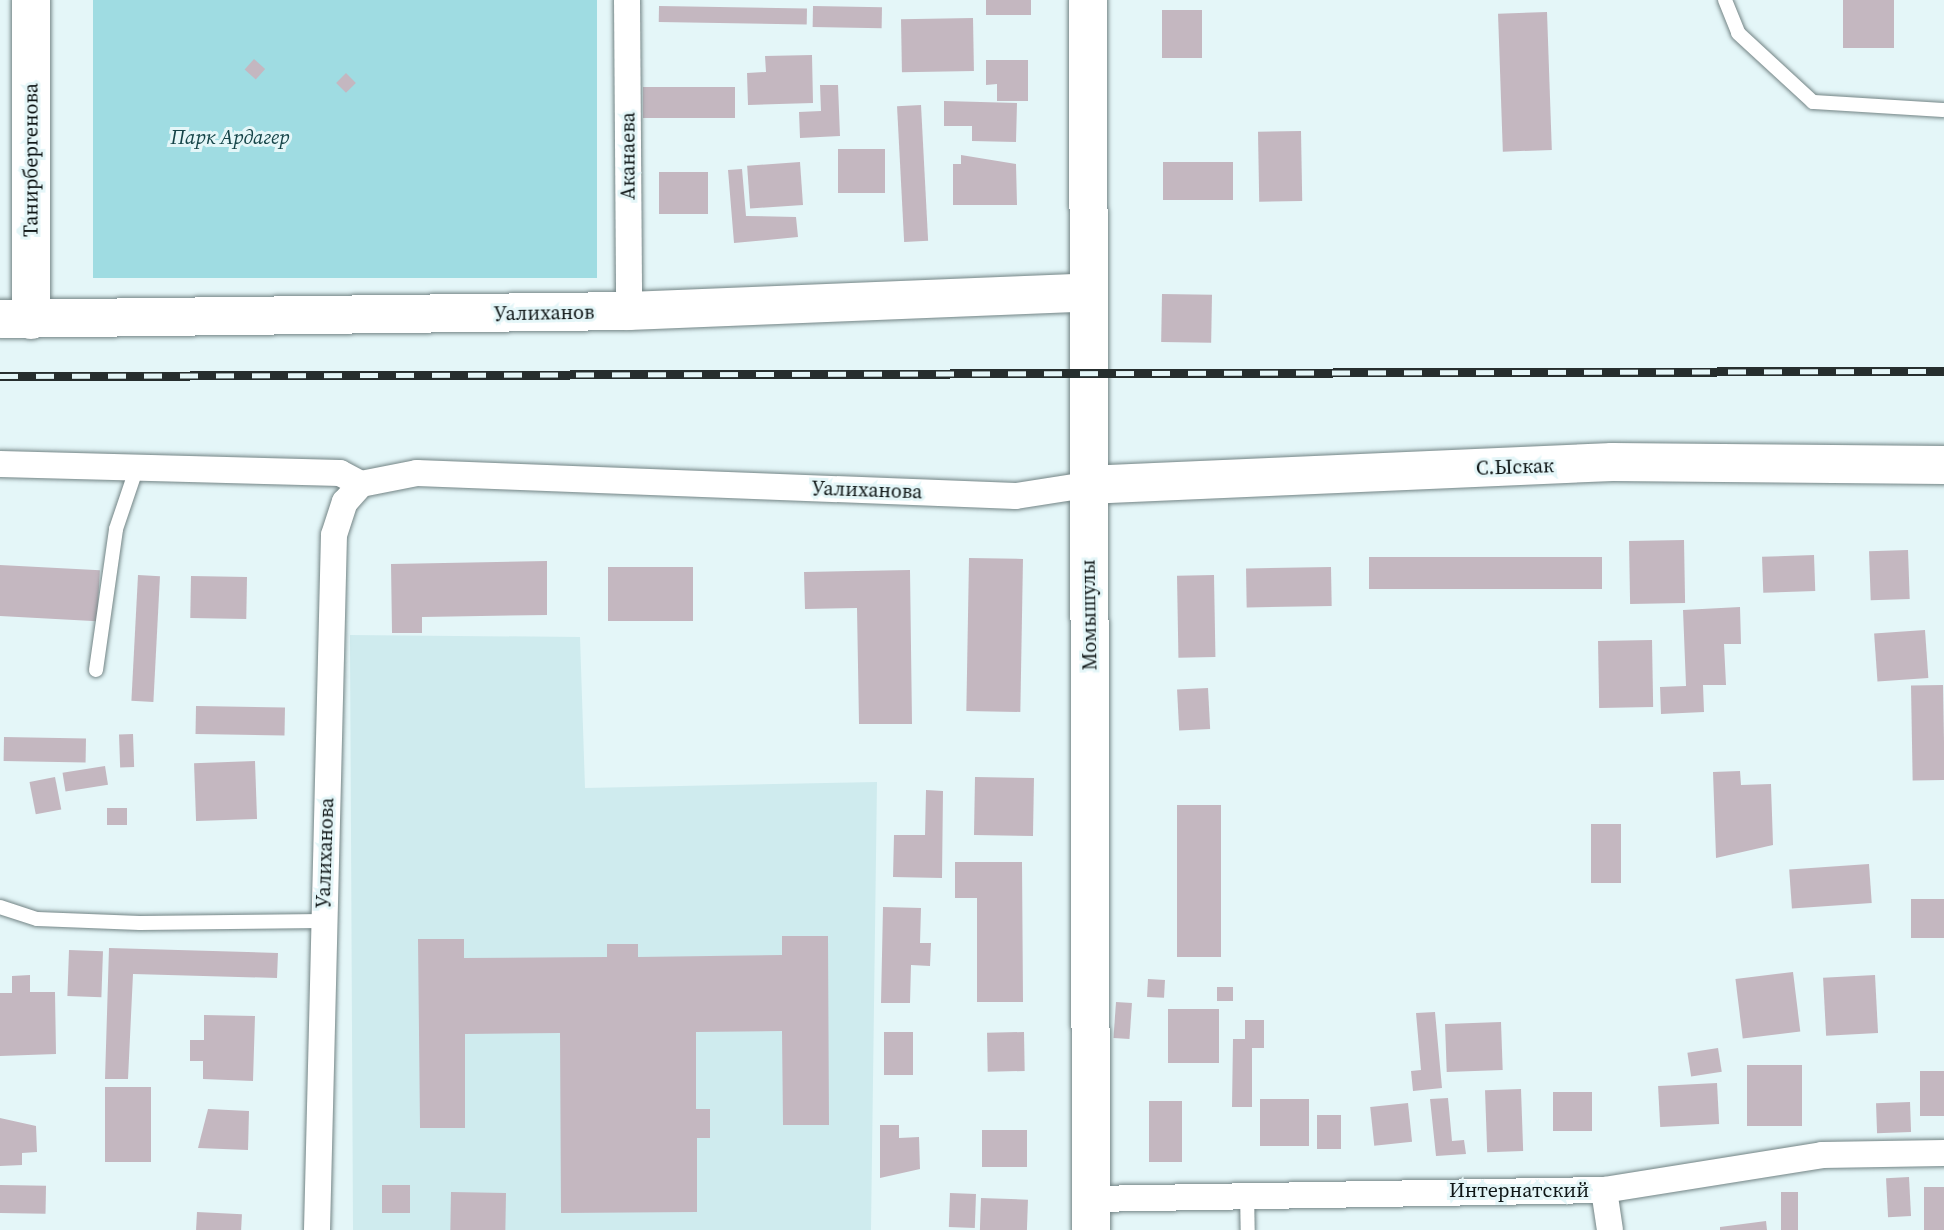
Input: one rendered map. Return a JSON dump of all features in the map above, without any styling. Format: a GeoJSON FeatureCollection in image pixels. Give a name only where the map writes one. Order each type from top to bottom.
{"type":"FeatureCollection","features":[{"type":"Feature","properties":{"kind":"street","name":"Танирбергенова"},"geometry":{"type":"LineString","coordinates":[[16,320],[31,0]]}},
{"type":"Feature","properties":{"kind":"street","name":"Аканаева"},"geometry":{"type":"LineString","coordinates":[[627,0],[629,311]]}},
{"type":"Feature","properties":{"kind":"street","name":"Момышулы"},"geometry":{"type":"LineString","coordinates":[[1088,0],[1086,485],[1095,816],[1091,1215]]}},
{"type":"Feature","properties":{"kind":"street","name":"Уалиханов"},"geometry":{"type":"LineString","coordinates":[[16,320],[629,311],[1087,293]]}},
{"type":"Feature","properties":{"kind":"street","name":"С.Ыскак"},"geometry":{"type":"LineString","coordinates":[[1086,485],[1612,462],[1944,465]]}},
{"type":"Feature","properties":{"kind":"street","name":"Уалиханова"},"geometry":{"type":"LineString","coordinates":[[0,464],[340,473],[361,484]]}},
{"type":"Feature","properties":{"kind":"street","name":"Уалиханова"},"geometry":{"type":"LineString","coordinates":[[317,1230],[322,921],[334,535],[345,502],[361,484],[417,473],[1016,496],[1086,485]]}},
{"type":"Feature","properties":{"kind":"street","name":"Интернатский"},"geometry":{"type":"LineString","coordinates":[[1091,1215],[1247,1191],[1604,1190],[1822,1155],[1944,1153]]}},
{"type":"Feature","properties":{"kind":"street"},"geometry":{"type":"LineString","coordinates":[[1604,1190],[1610,1230]]}},
{"type":"Feature","properties":{"kind":"lane"},"geometry":{"type":"LineString","coordinates":[[1725,0],[1738,33],[1813,102],[1944,110]]}},
{"type":"Feature","properties":{"kind":"lane"},"geometry":{"type":"LineString","coordinates":[[96,670],[108,630],[116,529],[136,470]]}},
{"type":"Feature","properties":{"kind":"lane"},"geometry":{"type":"LineString","coordinates":[[0,907],[37,919],[96,922],[322,921]]}},
{"type":"Feature","properties":{"kind":"lane"},"geometry":{"type":"LineString","coordinates":[[1247,1191],[1248,1230]]}},
{"type":"Feature","properties":{"kind":"shaded area"},"geometry":{"type":"Polygon","coordinates":[[[350,635],[580,637],[585,788],[877,782],[871,1230],[353,1230],[350,635]]]}},
{"type":"Feature","properties":{"kind":"green space","name":"Парк Ардагер"},"geometry":{"type":"Polygon","coordinates":[[[93,0],[597,0],[597,278],[93,278],[93,0]]]}},
{"type":"Feature","properties":{"kind":"building"},"geometry":{"type":"Polygon","coordinates":[[[986,0],[1031,0],[1031,15],[986,15],[986,0]]]}},
{"type":"Feature","properties":{"kind":"building"},"geometry":{"type":"Polygon","coordinates":[[[1843,0],[1894,0],[1894,48],[1843,48],[1843,0]]]}},
{"type":"Feature","properties":{"kind":"building"},"geometry":{"type":"Polygon","coordinates":[[[659,6],[807,9],[807,25],[659,22],[659,6]]]}},
{"type":"Feature","properties":{"kind":"building"},"geometry":{"type":"Polygon","coordinates":[[[813,6],[882,7],[882,28],[813,27],[813,6]]]}},
{"type":"Feature","properties":{"kind":"building"},"geometry":{"type":"Polygon","coordinates":[[[1162,10],[1202,10],[1202,58],[1162,58],[1162,10]]]}},
{"type":"Feature","properties":{"kind":"building"},"geometry":{"type":"Polygon","coordinates":[[[1547,12],[1552,150],[1503,152],[1498,14],[1547,12]]]}},
{"type":"Feature","properties":{"kind":"building"},"geometry":{"type":"Polygon","coordinates":[[[973,18],[974,71],[902,72],[901,19],[973,18]]]}},
{"type":"Feature","properties":{"kind":"building"},"geometry":{"type":"Polygon","coordinates":[[[812,55],[813,103],[748,105],[747,73],[766,72],[765,56],[812,55]]]}},
{"type":"Feature","properties":{"kind":"building"},"geometry":{"type":"Polygon","coordinates":[[[254,59],[265,69],[256,79],[245,69],[254,59]]]}},
{"type":"Feature","properties":{"kind":"building"},"geometry":{"type":"Polygon","coordinates":[[[986,60],[1028,60],[1028,101],[997,101],[997,84],[986,85],[986,60]]]}},
{"type":"Feature","properties":{"kind":"building"},"geometry":{"type":"Polygon","coordinates":[[[346,73],[356,83],[346,93],[336,83],[346,73]]]}},
{"type":"Feature","properties":{"kind":"building"},"geometry":{"type":"Polygon","coordinates":[[[820,85],[838,85],[840,136],[800,138],[799,112],[821,111],[820,85]]]}},
{"type":"Feature","properties":{"kind":"building"},"geometry":{"type":"Polygon","coordinates":[[[643,87],[735,87],[735,118],[643,118],[643,87]]]}},
{"type":"Feature","properties":{"kind":"building"},"geometry":{"type":"Polygon","coordinates":[[[944,101],[1017,103],[1016,142],[972,141],[972,126],[944,126],[944,101]]]}},
{"type":"Feature","properties":{"kind":"building"},"geometry":{"type":"Polygon","coordinates":[[[921,105],[928,241],[904,242],[897,106],[921,105]]]}},
{"type":"Feature","properties":{"kind":"building"},"geometry":{"type":"Polygon","coordinates":[[[1301,131],[1302,201],[1259,202],[1258,132],[1301,131]]]}},
{"type":"Feature","properties":{"kind":"building"},"geometry":{"type":"Polygon","coordinates":[[[838,149],[885,149],[885,193],[838,193],[838,149]]]}},
{"type":"Feature","properties":{"kind":"building"},"geometry":{"type":"Polygon","coordinates":[[[961,155],[1016,164],[1017,205],[953,205],[953,164],[961,164],[961,155]]]}},
{"type":"Feature","properties":{"kind":"building"},"geometry":{"type":"Polygon","coordinates":[[[800,162],[803,205],[750,209],[747,166],[800,162]]]}},
{"type":"Feature","properties":{"kind":"building"},"geometry":{"type":"Polygon","coordinates":[[[1163,162],[1233,162],[1233,200],[1163,200],[1163,162]]]}},
{"type":"Feature","properties":{"kind":"building"},"geometry":{"type":"Polygon","coordinates":[[[742,169],[746,216],[796,217],[798,237],[734,243],[728,170],[742,169]]]}},
{"type":"Feature","properties":{"kind":"building"},"geometry":{"type":"Polygon","coordinates":[[[659,172],[708,172],[708,214],[659,214],[659,172]]]}},
{"type":"Feature","properties":{"kind":"building"},"geometry":{"type":"Polygon","coordinates":[[[1162,294],[1212,295],[1211,343],[1161,342],[1162,294]]]}},
{"type":"Feature","properties":{"kind":"building"},"geometry":{"type":"Polygon","coordinates":[[[1684,540],[1685,603],[1630,604],[1629,541],[1684,540]]]}},
{"type":"Feature","properties":{"kind":"building"},"geometry":{"type":"Polygon","coordinates":[[[1908,550],[1910,599],[1871,600],[1869,551],[1908,550]]]}},
{"type":"Feature","properties":{"kind":"building"},"geometry":{"type":"Polygon","coordinates":[[[1814,555],[1815,591],[1763,593],[1762,557],[1814,555]]]}},
{"type":"Feature","properties":{"kind":"building"},"geometry":{"type":"Polygon","coordinates":[[[1369,557],[1602,557],[1602,589],[1369,589],[1369,557]]]}},
{"type":"Feature","properties":{"kind":"building"},"geometry":{"type":"Polygon","coordinates":[[[969,558],[1023,559],[1020,712],[966,711],[969,558]]]}},
{"type":"Feature","properties":{"kind":"building"},"geometry":{"type":"Polygon","coordinates":[[[547,561],[547,615],[422,617],[422,633],[392,633],[391,564],[547,561]]]}},
{"type":"Feature","properties":{"kind":"building"},"geometry":{"type":"Polygon","coordinates":[[[0,565],[100,570],[97,621],[0,616],[0,565]]]}},
{"type":"Feature","properties":{"kind":"building"},"geometry":{"type":"Polygon","coordinates":[[[608,567],[693,567],[693,621],[608,621],[608,567]]]}},
{"type":"Feature","properties":{"kind":"building"},"geometry":{"type":"Polygon","coordinates":[[[1331,567],[1332,606],[1247,607],[1246,568],[1331,567]]]}},
{"type":"Feature","properties":{"kind":"building"},"geometry":{"type":"Polygon","coordinates":[[[910,570],[912,724],[859,724],[857,608],[805,609],[804,572],[910,570]]]}},
{"type":"Feature","properties":{"kind":"building"},"geometry":{"type":"Polygon","coordinates":[[[138,575],[160,576],[153,702],[131,701],[138,575]]]}},
{"type":"Feature","properties":{"kind":"building"},"geometry":{"type":"Polygon","coordinates":[[[1214,575],[1215,657],[1178,658],[1177,576],[1214,575]]]}},
{"type":"Feature","properties":{"kind":"building"},"geometry":{"type":"Polygon","coordinates":[[[191,576],[247,577],[246,619],[190,618],[191,576]]]}},
{"type":"Feature","properties":{"kind":"building"},"geometry":{"type":"Polygon","coordinates":[[[1740,607],[1741,644],[1724,644],[1726,685],[1703,685],[1704,712],[1661,714],[1660,687],[1686,686],[1683,610],[1740,607]]]}},
{"type":"Feature","properties":{"kind":"building"},"geometry":{"type":"Polygon","coordinates":[[[1925,630],[1928,678],[1877,681],[1874,634],[1925,630]]]}},
{"type":"Feature","properties":{"kind":"building"},"geometry":{"type":"Polygon","coordinates":[[[1652,640],[1653,707],[1599,708],[1598,641],[1652,640]]]}},
{"type":"Feature","properties":{"kind":"building"},"geometry":{"type":"Polygon","coordinates":[[[1943,685],[1944,780],[1913,781],[1911,686],[1943,685]]]}},
{"type":"Feature","properties":{"kind":"building"},"geometry":{"type":"Polygon","coordinates":[[[1208,688],[1210,729],[1179,731],[1177,690],[1208,688]]]}},
{"type":"Feature","properties":{"kind":"building"},"geometry":{"type":"Polygon","coordinates":[[[196,706],[285,708],[284,736],[196,734],[196,706]]]}},
{"type":"Feature","properties":{"kind":"building"},"geometry":{"type":"Polygon","coordinates":[[[119,734],[133,734],[134,767],[120,767],[119,734]]]}},
{"type":"Feature","properties":{"kind":"building"},"geometry":{"type":"Polygon","coordinates":[[[4,737],[86,738],[86,762],[4,761],[4,737]]]}},
{"type":"Feature","properties":{"kind":"building"},"geometry":{"type":"Polygon","coordinates":[[[255,761],[257,819],[196,821],[194,763],[255,761]]]}},
{"type":"Feature","properties":{"kind":"building"},"geometry":{"type":"Polygon","coordinates":[[[105,766],[108,785],[66,791],[63,773],[105,766]]]}},
{"type":"Feature","properties":{"kind":"building"},"geometry":{"type":"Polygon","coordinates":[[[1740,771],[1741,785],[1771,784],[1773,845],[1716,858],[1713,772],[1740,771]]]}},
{"type":"Feature","properties":{"kind":"building"},"geometry":{"type":"Polygon","coordinates":[[[55,777],[61,809],[36,814],[29,782],[55,777]]]}},
{"type":"Feature","properties":{"kind":"building"},"geometry":{"type":"Polygon","coordinates":[[[975,777],[1034,778],[1033,836],[974,835],[975,777]]]}},
{"type":"Feature","properties":{"kind":"building"},"geometry":{"type":"Polygon","coordinates":[[[926,790],[943,791],[942,878],[893,877],[894,835],[925,835],[926,790]]]}},
{"type":"Feature","properties":{"kind":"building"},"geometry":{"type":"Polygon","coordinates":[[[1177,805],[1221,805],[1221,957],[1177,957],[1177,805]]]}},
{"type":"Feature","properties":{"kind":"building"},"geometry":{"type":"Polygon","coordinates":[[[107,808],[127,808],[127,825],[107,825],[107,808]]]}},
{"type":"Feature","properties":{"kind":"building"},"geometry":{"type":"Polygon","coordinates":[[[1591,824],[1621,824],[1621,883],[1591,883],[1591,824]]]}},
{"type":"Feature","properties":{"kind":"building"},"geometry":{"type":"Polygon","coordinates":[[[955,862],[1022,862],[1023,1002],[977,1002],[977,898],[955,898],[955,862]]]}},
{"type":"Feature","properties":{"kind":"building"},"geometry":{"type":"Polygon","coordinates":[[[1869,864],[1872,903],[1792,908],[1789,870],[1869,864]]]}},
{"type":"Feature","properties":{"kind":"building"},"geometry":{"type":"Polygon","coordinates":[[[1911,899],[1944,899],[1944,938],[1911,938],[1911,899]]]}},
{"type":"Feature","properties":{"kind":"building"},"geometry":{"type":"Polygon","coordinates":[[[883,907],[921,908],[920,943],[931,943],[930,966],[911,965],[910,1003],[881,1003],[883,907]]]}},
{"type":"Feature","properties":{"kind":"building"},"geometry":{"type":"Polygon","coordinates":[[[782,936],[828,936],[829,1125],[783,1125],[782,1031],[696,1032],[696,1109],[710,1109],[710,1138],[697,1138],[697,1212],[561,1213],[560,1033],[465,1034],[465,1128],[420,1128],[418,939],[464,939],[464,958],[607,957],[607,944],[638,944],[638,957],[782,955],[782,936]]]}},
{"type":"Feature","properties":{"kind":"building"},"geometry":{"type":"Polygon","coordinates":[[[109,948],[278,953],[277,978],[133,974],[128,1079],[105,1079],[109,948]]]}},
{"type":"Feature","properties":{"kind":"building"},"geometry":{"type":"Polygon","coordinates":[[[69,950],[103,951],[101,997],[67,996],[69,950]]]}},
{"type":"Feature","properties":{"kind":"building"},"geometry":{"type":"Polygon","coordinates":[[[1793,972],[1800,1032],[1743,1039],[1735,979],[1793,972]]]}},
{"type":"Feature","properties":{"kind":"building"},"geometry":{"type":"Polygon","coordinates":[[[30,975],[30,992],[55,992],[56,1054],[0,1056],[0,993],[12,993],[12,976],[30,975]]]}},
{"type":"Feature","properties":{"kind":"building"},"geometry":{"type":"Polygon","coordinates":[[[1875,975],[1878,1033],[1826,1036],[1823,978],[1875,975]]]}},
{"type":"Feature","properties":{"kind":"building"},"geometry":{"type":"Polygon","coordinates":[[[1148,979],[1165,980],[1164,998],[1147,997],[1148,979]]]}},
{"type":"Feature","properties":{"kind":"building"},"geometry":{"type":"Polygon","coordinates":[[[1217,987],[1233,987],[1233,1001],[1217,1001],[1217,987]]]}},
{"type":"Feature","properties":{"kind":"building"},"geometry":{"type":"Polygon","coordinates":[[[1116,1002],[1132,1003],[1129,1039],[1113,1038],[1116,1002]]]}},
{"type":"Feature","properties":{"kind":"building"},"geometry":{"type":"Polygon","coordinates":[[[1168,1009],[1219,1009],[1219,1063],[1168,1063],[1168,1009]]]}},
{"type":"Feature","properties":{"kind":"building"},"geometry":{"type":"Polygon","coordinates":[[[1435,1012],[1442,1088],[1413,1091],[1411,1071],[1421,1070],[1416,1013],[1435,1012]]]}},
{"type":"Feature","properties":{"kind":"building"},"geometry":{"type":"Polygon","coordinates":[[[204,1015],[255,1016],[253,1081],[203,1079],[203,1061],[190,1061],[190,1040],[204,1040],[204,1015]]]}},
{"type":"Feature","properties":{"kind":"building"},"geometry":{"type":"Polygon","coordinates":[[[1245,1020],[1264,1020],[1264,1048],[1252,1048],[1252,1107],[1232,1107],[1233,1039],[1245,1039],[1245,1020]]]}},
{"type":"Feature","properties":{"kind":"building"},"geometry":{"type":"Polygon","coordinates":[[[1501,1022],[1503,1070],[1447,1072],[1445,1024],[1501,1022]]]}},
{"type":"Feature","properties":{"kind":"building"},"geometry":{"type":"Polygon","coordinates":[[[884,1032],[913,1032],[913,1075],[884,1075],[884,1032]]]}},
{"type":"Feature","properties":{"kind":"building"},"geometry":{"type":"Polygon","coordinates":[[[1024,1032],[1025,1071],[988,1072],[987,1033],[1024,1032]]]}},
{"type":"Feature","properties":{"kind":"building"},"geometry":{"type":"Polygon","coordinates":[[[1718,1048],[1722,1072],[1691,1077],[1687,1053],[1718,1048]]]}},
{"type":"Feature","properties":{"kind":"building"},"geometry":{"type":"Polygon","coordinates":[[[1747,1065],[1802,1065],[1802,1126],[1747,1126],[1747,1065]]]}},
{"type":"Feature","properties":{"kind":"building"},"geometry":{"type":"Polygon","coordinates":[[[1920,1071],[1944,1071],[1944,1116],[1920,1116],[1920,1071]]]}},
{"type":"Feature","properties":{"kind":"building"},"geometry":{"type":"Polygon","coordinates":[[[1717,1083],[1719,1124],[1660,1127],[1658,1086],[1717,1083]]]}},
{"type":"Feature","properties":{"kind":"building"},"geometry":{"type":"Polygon","coordinates":[[[105,1087],[151,1087],[151,1162],[105,1162],[105,1087]]]}},
{"type":"Feature","properties":{"kind":"building"},"geometry":{"type":"Polygon","coordinates":[[[1521,1089],[1523,1151],[1487,1152],[1485,1090],[1521,1089]]]}},
{"type":"Feature","properties":{"kind":"building"},"geometry":{"type":"Polygon","coordinates":[[[1553,1092],[1592,1092],[1592,1131],[1553,1131],[1553,1092]]]}},
{"type":"Feature","properties":{"kind":"building"},"geometry":{"type":"Polygon","coordinates":[[[1448,1098],[1452,1141],[1464,1140],[1466,1154],[1436,1156],[1430,1099],[1448,1098]]]}},
{"type":"Feature","properties":{"kind":"building"},"geometry":{"type":"Polygon","coordinates":[[[1260,1099],[1309,1099],[1309,1146],[1260,1146],[1260,1099]]]}},
{"type":"Feature","properties":{"kind":"building"},"geometry":{"type":"Polygon","coordinates":[[[1149,1101],[1182,1101],[1182,1162],[1149,1162],[1149,1101]]]}},
{"type":"Feature","properties":{"kind":"building"},"geometry":{"type":"Polygon","coordinates":[[[1910,1102],[1911,1132],[1877,1133],[1876,1103],[1910,1102]]]}},
{"type":"Feature","properties":{"kind":"building"},"geometry":{"type":"Polygon","coordinates":[[[1408,1103],[1412,1142],[1374,1146],[1370,1107],[1408,1103]]]}},
{"type":"Feature","properties":{"kind":"building"},"geometry":{"type":"Polygon","coordinates":[[[208,1109],[249,1111],[248,1150],[198,1148],[208,1109]]]}},
{"type":"Feature","properties":{"kind":"building"},"geometry":{"type":"Polygon","coordinates":[[[1317,1115],[1341,1115],[1341,1149],[1317,1149],[1317,1115]]]}},
{"type":"Feature","properties":{"kind":"building"},"geometry":{"type":"Polygon","coordinates":[[[0,1118],[36,1126],[37,1152],[22,1153],[22,1165],[0,1166],[0,1118]]]}},
{"type":"Feature","properties":{"kind":"building"},"geometry":{"type":"Polygon","coordinates":[[[880,1125],[899,1125],[899,1138],[919,1137],[920,1169],[880,1178],[880,1125]]]}},
{"type":"Feature","properties":{"kind":"building"},"geometry":{"type":"Polygon","coordinates":[[[982,1130],[1027,1130],[1027,1167],[982,1167],[982,1130]]]}},
{"type":"Feature","properties":{"kind":"building"},"geometry":{"type":"Polygon","coordinates":[[[1909,1177],[1911,1216],[1888,1217],[1886,1178],[1909,1177]]]}},
{"type":"Feature","properties":{"kind":"building"},"geometry":{"type":"Polygon","coordinates":[[[0,1185],[46,1186],[46,1214],[0,1213],[0,1185]]]}},
{"type":"Feature","properties":{"kind":"building"},"geometry":{"type":"Polygon","coordinates":[[[382,1185],[410,1185],[410,1213],[382,1213],[382,1185]]]}},
{"type":"Feature","properties":{"kind":"building"},"geometry":{"type":"Polygon","coordinates":[[[1924,1187],[1944,1187],[1944,1230],[1924,1230],[1924,1187]]]}},
{"type":"Feature","properties":{"kind":"building"},"geometry":{"type":"Polygon","coordinates":[[[451,1192],[506,1193],[505,1230],[450,1230],[451,1192]]]}},
{"type":"Feature","properties":{"kind":"building"},"geometry":{"type":"Polygon","coordinates":[[[1781,1192],[1798,1192],[1798,1230],[1781,1230],[1781,1192]]]}},
{"type":"Feature","properties":{"kind":"building"},"geometry":{"type":"Polygon","coordinates":[[[950,1193],[976,1194],[975,1228],[949,1227],[950,1193]]]}},
{"type":"Feature","properties":{"kind":"building"},"geometry":{"type":"Polygon","coordinates":[[[981,1198],[1028,1200],[1027,1230],[980,1230],[981,1198]]]}},
{"type":"Feature","properties":{"kind":"building"},"geometry":{"type":"Polygon","coordinates":[[[197,1212],[242,1214],[241,1230],[196,1230],[197,1212]]]}},
{"type":"Feature","properties":{"kind":"building"},"geometry":{"type":"Polygon","coordinates":[[[1766,1221],[1767,1230],[1720,1230],[1720,1227],[1766,1221]]]}},
{"type":"Feature","properties":{"kind":"railway"},"geometry":{"type":"LineString","coordinates":[[0,376],[1944,371]]}}]}
